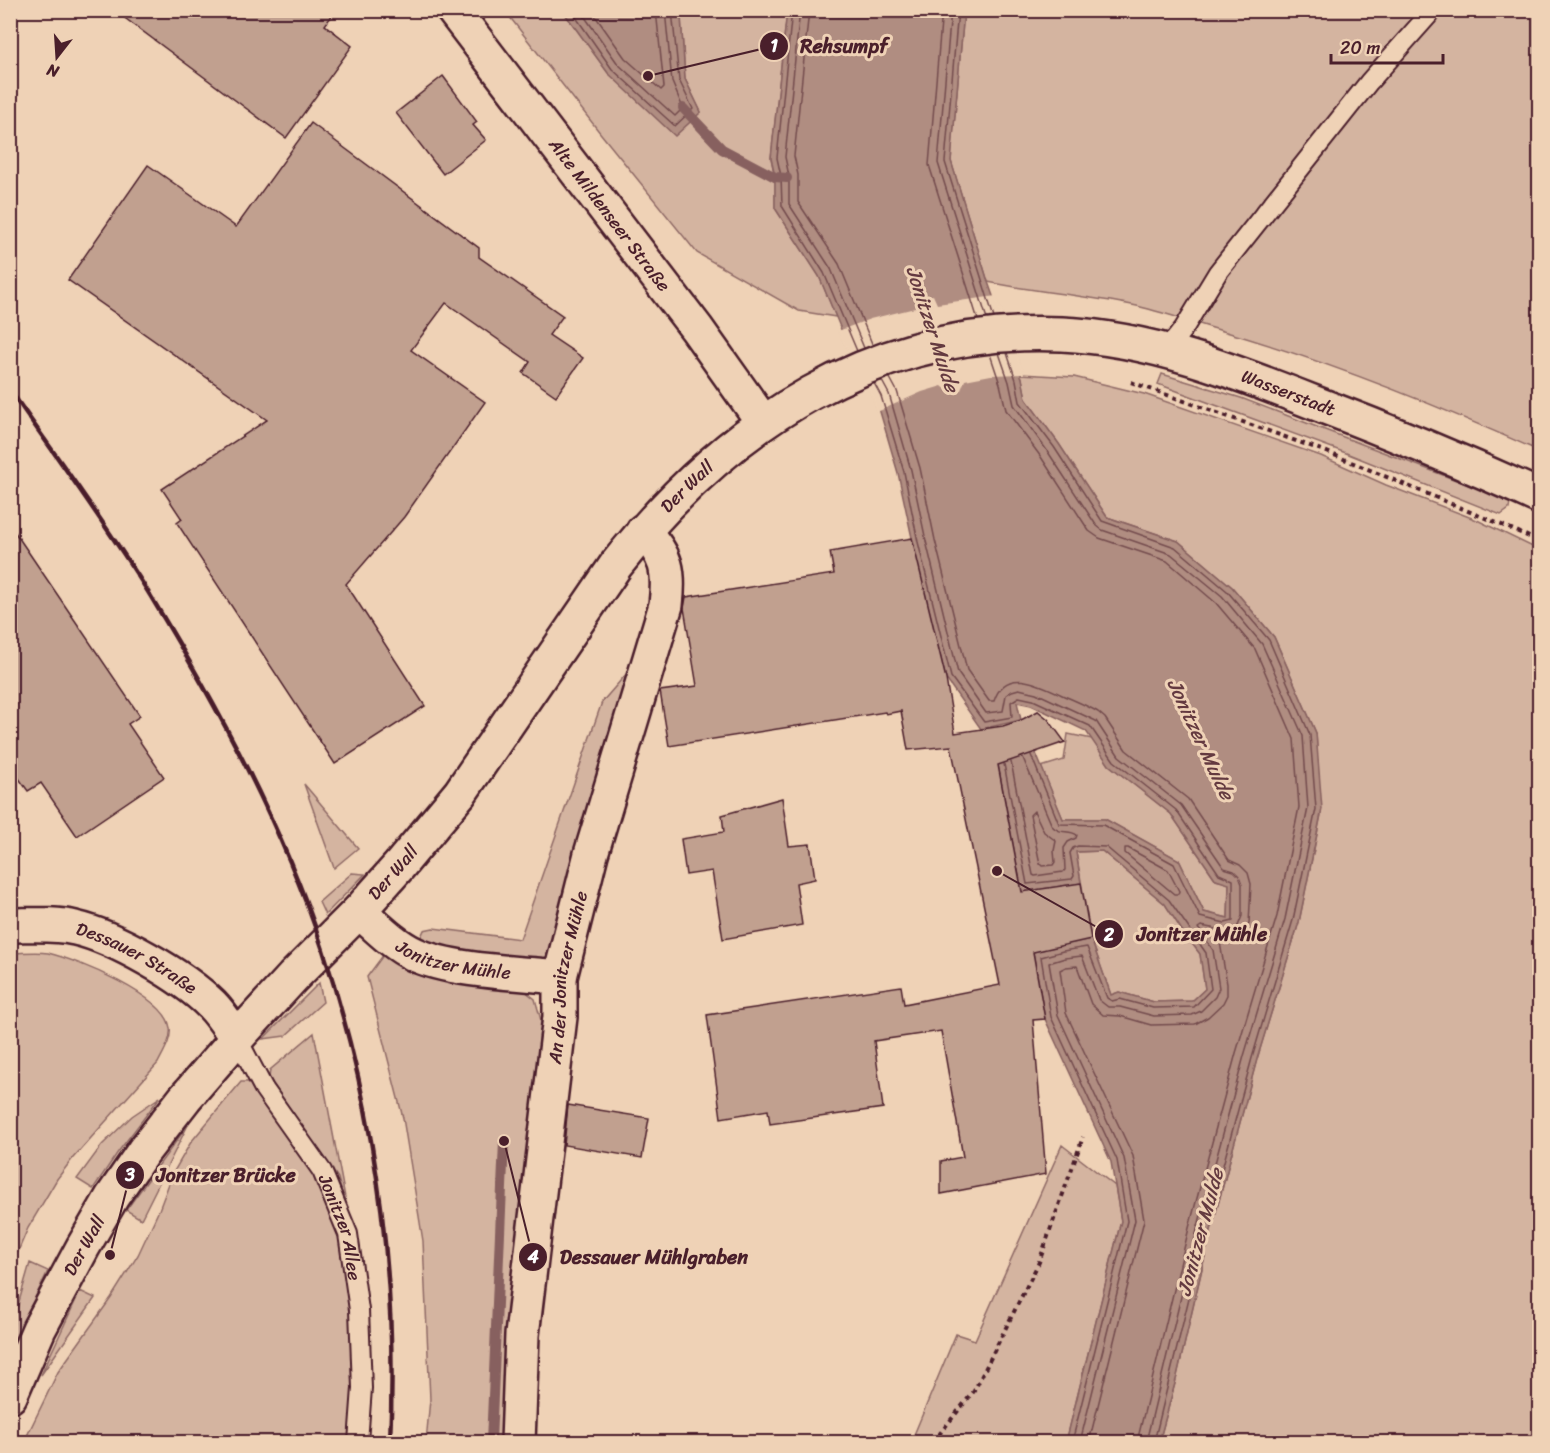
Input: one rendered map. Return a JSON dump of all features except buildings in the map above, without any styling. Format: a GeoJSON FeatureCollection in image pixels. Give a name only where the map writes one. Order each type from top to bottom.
{"type":"FeatureCollection","features":[{"type":"Feature","properties":{"kind":"main road","name":"Alte Mildenseer Straße"},"geometry":{"type":"LineString","coordinates":[[453,10],[697,329],[763,422]]}},
{"type":"Feature","properties":{"kind":"main road","name":"Wasserstadt"},"geometry":{"type":"LineString","coordinates":[[820,388],[883,361],[953,341],[1026,334],[1063,334],[1124,341],[1166,351],[1249,377],[1352,417],[1539,497]]}},
{"type":"Feature","properties":{"kind":"main road","name":"Der Wall"},"geometry":{"type":"LineString","coordinates":[[10,1396],[39,1329],[112,1197],[184,1098],[293,977],[359,911],[460,793],[616,565],[643,531],[709,465],[763,422],[820,388]]}},
{"type":"Feature","properties":{"kind":"main road","name":"An der Jonitzer Mühle"},"geometry":{"type":"LineString","coordinates":[[518,1443],[522,1335],[560,1017],[560,977],[594,842],[666,605],[667,565],[655,543],[643,531]]}},
{"type":"Feature","properties":{"kind":"main road","name":"Jonitzer Mühle"},"geometry":{"type":"LineString","coordinates":[[359,911],[400,946],[429,960],[450,965],[560,977]]}},
{"type":"Feature","properties":{"kind":"main road","name":"Dessauer Straße"},"geometry":{"type":"LineString","coordinates":[[10,925],[75,928],[120,945],[159,965],[198,992],[213,1006],[237,1038]]}},
{"type":"Feature","properties":{"kind":"lane"},"geometry":{"type":"LineString","coordinates":[[1166,351],[1184,328],[1218,272],[1369,82],[1433,10]]}},
{"type":"Feature","properties":{"kind":"lane","name":"Jonitzer Allee"},"geometry":{"type":"LineString","coordinates":[[237,1038],[264,1089],[322,1171],[348,1234],[359,1310],[362,1388],[358,1443]]}},
{"type":"Feature","properties":{"kind":"path"},"geometry":{"type":"LineString","coordinates":[[1147,388],[1327,452],[1506,526],[1539,542]]}},
{"type":"Feature","properties":{"kind":"path"},"geometry":{"type":"LineString","coordinates":[[933,1443],[974,1391],[1039,1262],[1083,1137]]}},
{"type":"Feature","properties":{"kind":"shaded area"},"geometry":{"type":"Polygon","coordinates":[[[505,11],[563,11],[608,73],[693,118],[701,112],[685,79],[681,17],[677,11],[787,11],[771,158],[775,177],[775,208],[819,276],[836,317],[799,311],[697,253],[505,11]]]}},
{"type":"Feature","properties":{"kind":"shaded area"},"geometry":{"type":"Polygon","coordinates":[[[964,11],[1539,11],[1539,451],[1380,384],[1258,341],[1132,305],[988,282],[951,161],[964,11]]]}},
{"type":"Feature","properties":{"kind":"shaded area"},"geometry":{"type":"Polygon","coordinates":[[[1021,374],[1074,377],[1144,394],[1321,456],[1386,485],[1477,520],[1539,550],[1539,1442],[1159,1442],[1210,1234],[1257,1059],[1299,922],[1321,815],[1316,733],[1274,637],[1232,587],[1178,541],[1107,517],[1026,399],[1021,374]]]}},
{"type":"Feature","properties":{"kind":"shaded area"},"geometry":{"type":"Polygon","coordinates":[[[1162,374],[1241,398],[1477,488],[1510,502],[1509,509],[1501,515],[1346,453],[1158,384],[1162,374]]]}},
{"type":"Feature","properties":{"kind":"shaded area"},"geometry":{"type":"Polygon","coordinates":[[[641,657],[549,956],[537,961],[437,945],[420,939],[424,930],[433,928],[520,939],[602,702],[641,657]]]}},
{"type":"Feature","properties":{"kind":"shaded area"},"geometry":{"type":"Polygon","coordinates":[[[1068,734],[1092,739],[1109,765],[1171,814],[1216,880],[1229,883],[1228,918],[1204,912],[1179,860],[1105,819],[1063,819],[1041,767],[1064,760],[1068,734]]]}},
{"type":"Feature","properties":{"kind":"shaded area"},"geometry":{"type":"Polygon","coordinates":[[[304,784],[358,848],[334,868],[304,784]]]}},
{"type":"Feature","properties":{"kind":"shaded area"},"geometry":{"type":"Polygon","coordinates":[[[1102,851],[1165,904],[1200,954],[1205,989],[1192,1001],[1154,1002],[1119,992],[1111,995],[1091,939],[1076,852],[1102,851]]]}},
{"type":"Feature","properties":{"kind":"shaded area"},"geometry":{"type":"Polygon","coordinates":[[[352,873],[365,874],[325,915],[319,902],[352,873]]]}},
{"type":"Feature","properties":{"kind":"shaded area"},"geometry":{"type":"Polygon","coordinates":[[[11,953],[48,953],[79,963],[118,981],[137,992],[165,1016],[170,1028],[170,1037],[158,1063],[57,1179],[28,1228],[11,1268],[11,953]]]}},
{"type":"Feature","properties":{"kind":"shaded area"},"geometry":{"type":"Polygon","coordinates":[[[384,954],[520,987],[535,999],[541,1020],[514,1300],[509,1442],[426,1442],[430,1399],[423,1241],[403,1118],[367,977],[384,954]]]}},
{"type":"Feature","properties":{"kind":"shaded area"},"geometry":{"type":"Polygon","coordinates":[[[319,983],[323,1002],[285,1036],[263,1039],[319,983]]]}},
{"type":"Feature","properties":{"kind":"shaded area"},"geometry":{"type":"Polygon","coordinates":[[[314,1033],[350,1224],[338,1178],[269,1078],[270,1070],[314,1033]]]}},
{"type":"Feature","properties":{"kind":"shaded area"},"geometry":{"type":"Polygon","coordinates":[[[241,1082],[251,1082],[313,1167],[337,1222],[356,1308],[354,1442],[24,1442],[58,1372],[111,1298],[138,1255],[173,1173],[191,1142],[241,1082]]]}},
{"type":"Feature","properties":{"kind":"shaded area"},"geometry":{"type":"Polygon","coordinates":[[[160,1097],[93,1189],[77,1179],[102,1145],[132,1116],[160,1097]]]}},
{"type":"Feature","properties":{"kind":"shaded area"},"geometry":{"type":"Polygon","coordinates":[[[188,1125],[141,1219],[126,1210],[188,1125]]]}},
{"type":"Feature","properties":{"kind":"shaded area"},"geometry":{"type":"Polygon","coordinates":[[[1062,1145],[1115,1186],[1121,1221],[1066,1442],[911,1442],[956,1334],[975,1340],[1062,1145]]]}},
{"type":"Feature","properties":{"kind":"shaded area"},"geometry":{"type":"Polygon","coordinates":[[[30,1263],[48,1271],[11,1347],[14,1319],[30,1263]]]}},
{"type":"Feature","properties":{"kind":"shaded area"},"geometry":{"type":"Polygon","coordinates":[[[80,1291],[95,1298],[41,1375],[80,1291]]]}},
{"type":"Feature","properties":{"kind":"water"},"geometry":{"type":"Polygon","coordinates":[[[563,11],[677,11],[681,16],[685,79],[701,112],[675,136],[608,73],[563,11]]]}},
{"type":"Feature","properties":{"kind":"water","name":"Jonitzer Mulde"},"geometry":{"type":"Polygon","coordinates":[[[787,11],[964,11],[951,161],[988,282],[1022,378],[1026,399],[1107,517],[1178,541],[1232,587],[1274,637],[1316,733],[1322,809],[1299,922],[1257,1059],[1210,1234],[1159,1442],[1066,1442],[1121,1221],[1111,1162],[1045,1019],[1033,952],[1091,939],[1111,995],[1119,992],[1154,1002],[1192,1001],[1205,989],[1200,954],[1165,904],[1102,851],[1076,852],[1081,883],[1022,892],[993,738],[1028,734],[1063,819],[1105,819],[1179,860],[1204,912],[1228,918],[1229,884],[1216,880],[1171,814],[1109,765],[1086,731],[1031,705],[1017,702],[1021,720],[981,729],[946,679],[898,473],[876,398],[847,344],[819,276],[775,208],[775,177],[771,158],[787,11]]]}},
{"type":"Feature","properties":{"kind":"pier"},"geometry":{"type":"Polygon","coordinates":[[[933,295],[937,304],[996,296],[1024,374],[991,375],[965,380],[961,390],[949,392],[942,386],[922,392],[877,412],[873,399],[838,331],[870,319],[915,308],[919,299],[933,295]]]}},
{"type":"Feature","properties":{"kind":"waterway"},"geometry":{"type":"LineString","coordinates":[[683,108],[722,149],[775,177],[787,178]]}},
{"type":"Feature","properties":{"kind":"waterway"},"geometry":{"type":"LineString","coordinates":[[491,1442],[504,1141]]}},
{"type":"Feature","properties":{"kind":"railway"},"geometry":{"type":"LineString","coordinates":[[10,390],[117,543],[200,680],[247,768],[307,903],[341,1010],[357,1070],[379,1193],[390,1317],[392,1379],[390,1442]]}},
{"type":"Feature","properties":{"kind":"place","name":"Rehsumpf"},"geometry":{"type":"Point","coordinates":[648,76]}},
{"type":"Feature","properties":{"kind":"place","name":"Jonitzer Mühle"},"geometry":{"type":"Point","coordinates":[997,871]}},
{"type":"Feature","properties":{"kind":"place","name":"Dessauer Mühlgraben"},"geometry":{"type":"Point","coordinates":[504,1141]}},
{"type":"Feature","properties":{"kind":"place","name":"Jonitzer Brücke"},"geometry":{"type":"Point","coordinates":[110,1255]}}]}
